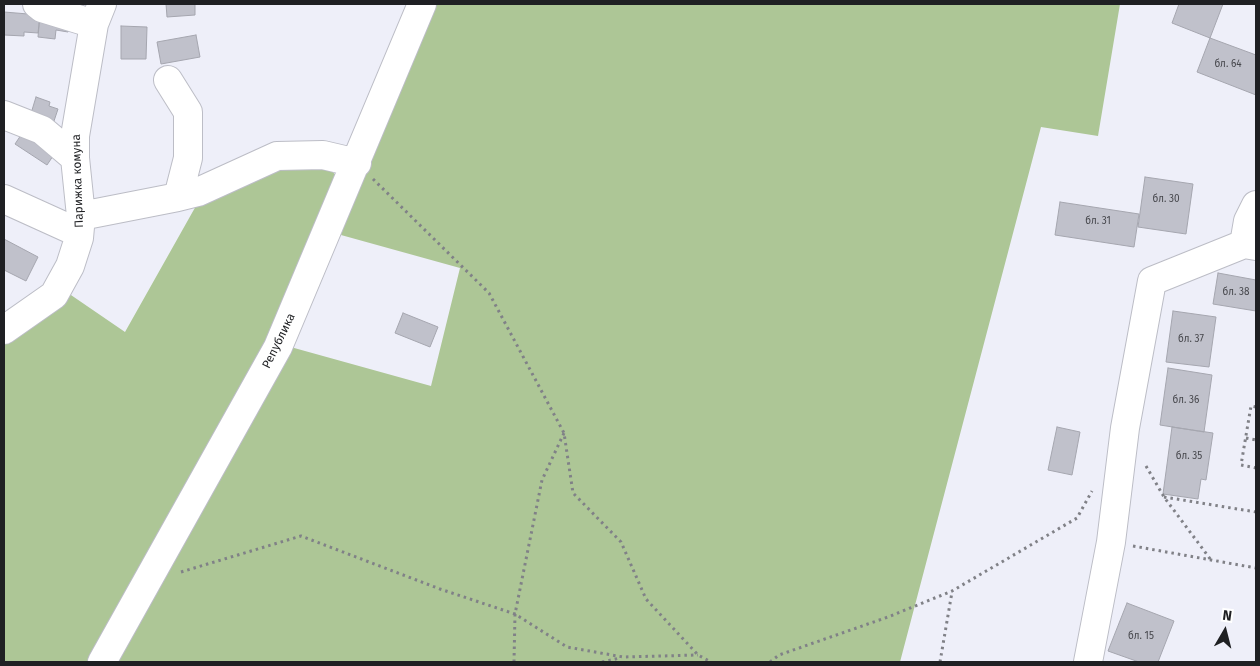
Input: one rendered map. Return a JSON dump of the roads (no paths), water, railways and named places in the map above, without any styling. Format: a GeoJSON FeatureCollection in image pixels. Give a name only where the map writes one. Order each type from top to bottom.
{"type":"FeatureCollection","features":[{"type":"Feature","properties":{"kind":"street"},"geometry":{"type":"LineString","coordinates":[[37,4],[42,8],[98,14]]}},
{"type":"Feature","properties":{"kind":"street","name":"Република"},"geometry":{"type":"LineString","coordinates":[[102,662],[278,347],[422,4]]}},
{"type":"Feature","properties":{"kind":"street","name":"Парижка комуна"},"geometry":{"type":"LineString","coordinates":[[4,330],[54,295],[70,266],[79,238],[81,216],[75,158],[75,136],[98,14]]}},
{"type":"Feature","properties":{"kind":"street"},"geometry":{"type":"LineString","coordinates":[[168,80],[188,112],[188,158],[178,197]]}},
{"type":"Feature","properties":{"kind":"street"},"geometry":{"type":"LineString","coordinates":[[4,115],[42,130],[75,158]]}},
{"type":"Feature","properties":{"kind":"street"},"geometry":{"type":"LineString","coordinates":[[4,199],[68,228],[76,227],[81,216],[198,192],[277,156],[323,155],[356,163]]}},
{"type":"Feature","properties":{"kind":"street"},"geometry":{"type":"LineString","coordinates":[[1088,662],[1111,542],[1124,428],[1152,281],[1250,245],[1248,221],[1256,205]]}}]}
